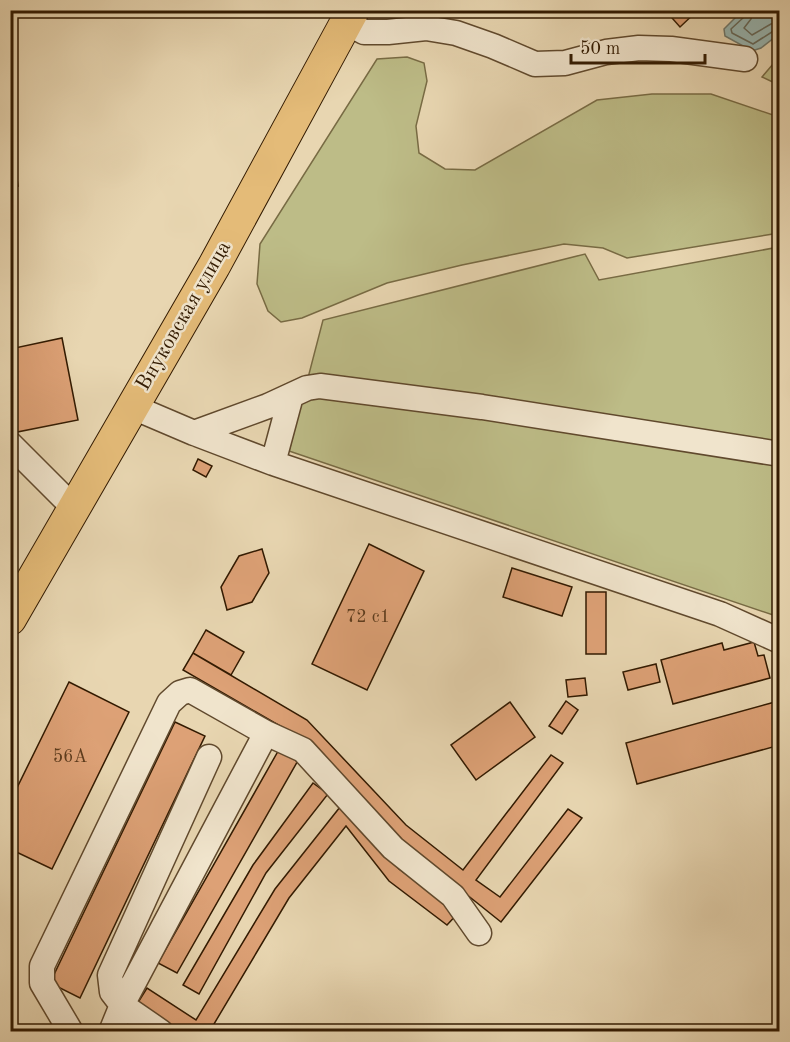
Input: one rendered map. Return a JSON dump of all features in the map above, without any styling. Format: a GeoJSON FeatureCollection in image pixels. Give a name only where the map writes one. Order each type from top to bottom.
{"type":"FeatureCollection","features":[{"type":"Feature","properties":{"kind":"main road","name":"Внуковская улица"},"geometry":{"type":"LineString","coordinates":[[10,620],[214,266],[351,17]]}},
{"type":"Feature","properties":{"kind":"street"},"geometry":{"type":"LineString","coordinates":[[351,17],[364,32],[426,28],[456,33],[535,64],[565,63],[606,52],[639,48],[671,49],[745,59]]}},
{"type":"Feature","properties":{"kind":"street"},"geometry":{"type":"LineString","coordinates":[[194,433],[307,388],[320,386],[482,407],[780,454]]}},
{"type":"Feature","properties":{"kind":"street"},"geometry":{"type":"LineString","coordinates":[[273,463],[291,396]]}},
{"type":"Feature","properties":{"kind":"street"},"geometry":{"type":"LineString","coordinates":[[133,407],[273,463],[720,614],[780,641]]}},
{"type":"Feature","properties":{"kind":"street"},"geometry":{"type":"LineString","coordinates":[[10,444],[74,508]]}},
{"type":"Feature","properties":{"kind":"street"},"geometry":{"type":"LineString","coordinates":[[71,1032],[42,983],[42,966],[169,703],[180,693],[190,690],[266,734],[303,750],[393,848],[453,896],[479,933]]}},
{"type":"Feature","properties":{"kind":"street"},"geometry":{"type":"LineString","coordinates":[[111,1032],[123,1005],[266,734]]}},
{"type":"Feature","properties":{"kind":"street"},"geometry":{"type":"LineString","coordinates":[[161,1032],[123,1005],[112,992],[110,975],[209,757]]}},
{"type":"Feature","properties":{"kind":"shaded area"},"geometry":{"type":"Polygon","coordinates":[[[407,57],[424,63],[427,81],[416,126],[419,153],[445,169],[475,170],[597,100],[652,94],[711,94],[779,117],[779,233],[627,258],[603,248],[564,244],[387,283],[302,318],[281,322],[268,311],[257,284],[260,244],[377,59],[407,57]]]}},
{"type":"Feature","properties":{"kind":"shaded area"},"geometry":{"type":"Polygon","coordinates":[[[779,57],[779,85],[762,77],[779,57]]]}},
{"type":"Feature","properties":{"kind":"shaded area"},"geometry":{"type":"Polygon","coordinates":[[[779,247],[779,617],[289,451],[323,320],[585,254],[599,280],[779,247]]]}},
{"type":"Feature","properties":{"kind":"water"},"geometry":{"type":"Polygon","coordinates":[[[742,11],[779,11],[779,34],[761,48],[752,51],[725,36],[724,29],[742,11]]]}},
{"type":"Feature","properties":{"kind":"building"},"geometry":{"type":"Polygon","coordinates":[[[665,10],[698,10],[680,27],[665,10]]]}},
{"type":"Feature","properties":{"kind":"building"},"geometry":{"type":"Polygon","coordinates":[[[10,127],[18,186],[10,187],[10,127]]]}},
{"type":"Feature","properties":{"kind":"building"},"geometry":{"type":"Polygon","coordinates":[[[62,338],[78,420],[12,433],[10,349],[62,338]]]}},
{"type":"Feature","properties":{"kind":"building"},"geometry":{"type":"Polygon","coordinates":[[[198,459],[212,466],[206,477],[193,470],[198,459]]]}},
{"type":"Feature","properties":{"kind":"building"},"geometry":{"type":"Polygon","coordinates":[[[369,544],[424,571],[367,690],[312,664],[369,544]]]}},
{"type":"Feature","properties":{"kind":"building"},"geometry":{"type":"Polygon","coordinates":[[[262,549],[269,573],[252,602],[227,610],[221,587],[239,556],[262,549]]]}},
{"type":"Feature","properties":{"kind":"building"},"geometry":{"type":"Polygon","coordinates":[[[512,568],[572,587],[562,616],[503,597],[512,568]]]}},
{"type":"Feature","properties":{"kind":"building"},"geometry":{"type":"Polygon","coordinates":[[[586,592],[606,592],[606,654],[586,654],[586,592]]]}},
{"type":"Feature","properties":{"kind":"building"},"geometry":{"type":"Polygon","coordinates":[[[206,630],[244,652],[231,675],[193,653],[206,630]]]}},
{"type":"Feature","properties":{"kind":"building"},"geometry":{"type":"Polygon","coordinates":[[[754,642],[758,656],[764,655],[770,678],[673,704],[661,660],[722,643],[724,650],[754,642]]]}},
{"type":"Feature","properties":{"kind":"building"},"geometry":{"type":"Polygon","coordinates":[[[193,653],[307,720],[406,825],[463,870],[551,755],[563,763],[476,880],[500,897],[568,809],[582,818],[501,922],[396,838],[296,735],[183,670],[193,653]]]}},
{"type":"Feature","properties":{"kind":"building"},"geometry":{"type":"Polygon","coordinates":[[[656,664],[660,682],[628,690],[623,672],[656,664]]]}},
{"type":"Feature","properties":{"kind":"building"},"geometry":{"type":"Polygon","coordinates":[[[585,678],[587,695],[568,697],[566,680],[585,678]]]}},
{"type":"Feature","properties":{"kind":"building"},"geometry":{"type":"Polygon","coordinates":[[[69,682],[129,712],[52,869],[10,849],[10,802],[69,682]]]}},
{"type":"Feature","properties":{"kind":"building"},"geometry":{"type":"Polygon","coordinates":[[[566,701],[578,710],[562,734],[549,726],[566,701]]]}},
{"type":"Feature","properties":{"kind":"building"},"geometry":{"type":"Polygon","coordinates":[[[510,702],[535,737],[476,780],[451,745],[510,702]]]}},
{"type":"Feature","properties":{"kind":"building"},"geometry":{"type":"Polygon","coordinates":[[[775,702],[780,718],[780,745],[637,784],[626,743],[775,702]]]}},
{"type":"Feature","properties":{"kind":"building"},"geometry":{"type":"Polygon","coordinates":[[[175,722],[205,736],[80,998],[50,983],[175,722]]]}},
{"type":"Feature","properties":{"kind":"building"},"geometry":{"type":"Polygon","coordinates":[[[281,746],[300,757],[177,973],[158,963],[281,746]]]}},
{"type":"Feature","properties":{"kind":"building"},"geometry":{"type":"Polygon","coordinates":[[[313,783],[328,794],[266,873],[199,994],[183,985],[253,865],[313,783]]]}},
{"type":"Feature","properties":{"kind":"building"},"geometry":{"type":"Polygon","coordinates":[[[344,802],[399,869],[459,912],[447,925],[389,881],[346,826],[289,898],[211,1029],[216,1032],[179,1032],[137,1004],[147,988],[196,1020],[275,889],[344,802]]]}}]}
